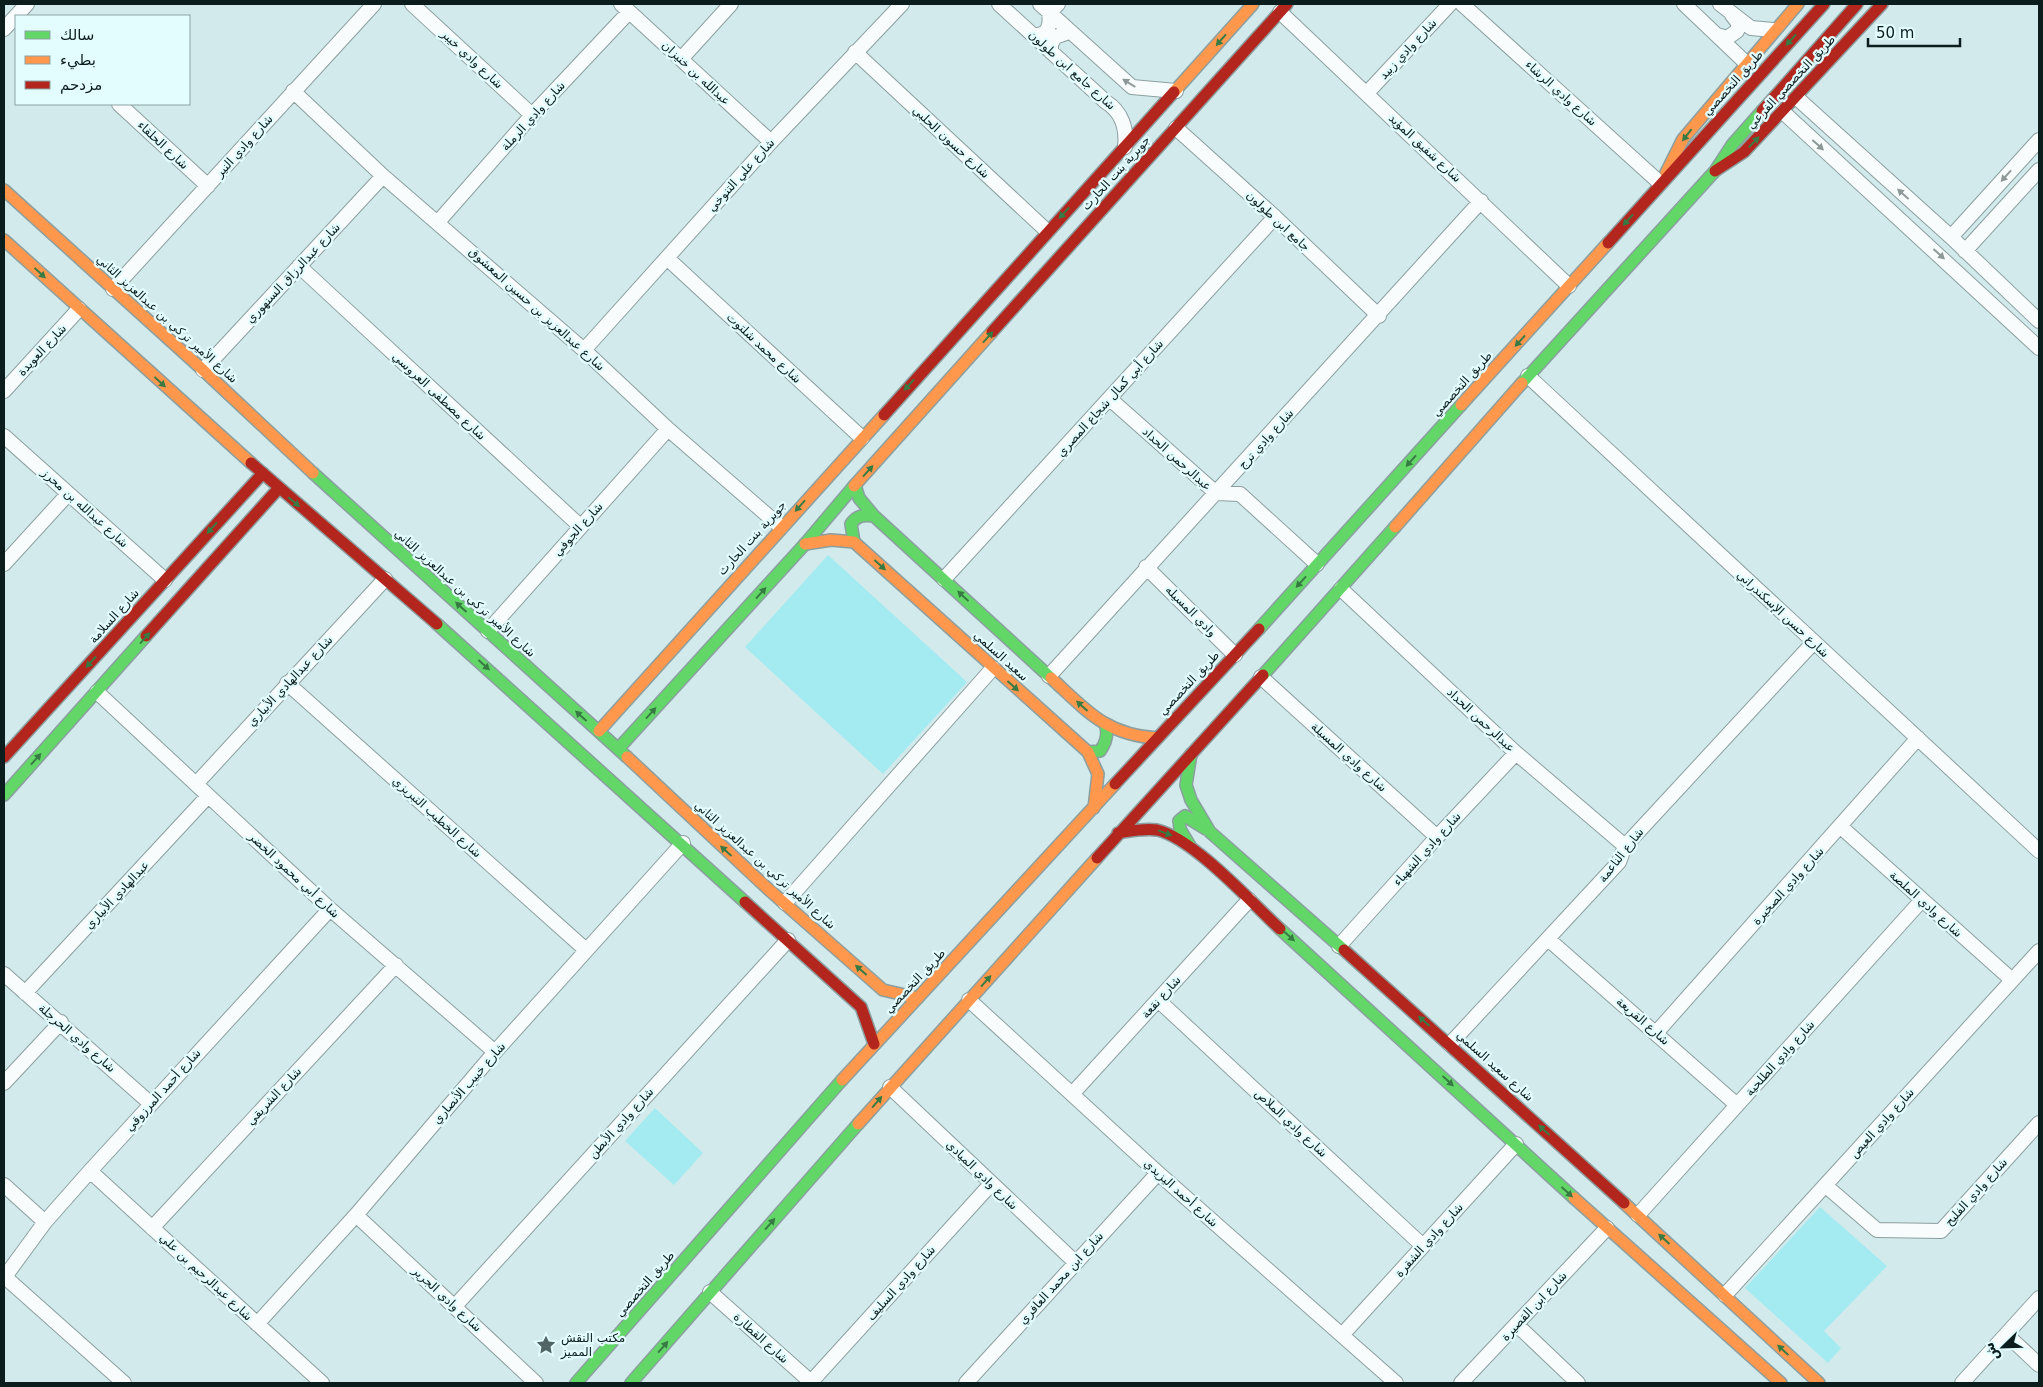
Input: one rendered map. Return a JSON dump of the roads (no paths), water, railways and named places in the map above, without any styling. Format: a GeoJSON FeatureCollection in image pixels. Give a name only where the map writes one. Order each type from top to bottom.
{"type":"FeatureCollection","features":[{"type":"Feature","properties":{"kind":"street","name":"شارع وادي النير"},"geometry":{"type":"LineString","coordinates":[[113,289],[374,4]]}},
{"type":"Feature","properties":{"kind":"street","name":"شارع وادي خيبر"},"geometry":{"type":"LineString","coordinates":[[412,4],[532,115]]}},
{"type":"Feature","properties":{"kind":"street"},"geometry":{"type":"LineString","coordinates":[[681,59],[731,4]]}},
{"type":"Feature","properties":{"kind":"street","name":"شارع علي التنوخي"},"geometry":{"type":"LineString","coordinates":[[584,350],[771,142],[902,4]]}},
{"type":"Feature","properties":{"kind":"street","name":"شارع جامع ابن طولون"},"geometry":{"type":"LineString","coordinates":[[999,4],[1106,102],[1117,109],[1126,135],[1124,147]]}},
{"type":"Feature","properties":{"kind":"street","name":"جويرية بنت الحارث"},"geometry":{"type":"LineString","coordinates":[[599,731],[1047,231],[1176,92],[1253,4]]}},
{"type":"Feature","properties":{"kind":"street","name":"شارع وادي زبيد"},"geometry":{"type":"LineString","coordinates":[[1367,93],[1450,4]]}},
{"type":"Feature","properties":{"kind":"street","name":"شارع وادي الرشاء"},"geometry":{"type":"LineString","coordinates":[[1462,4],[1660,183]]}},
{"type":"Feature","properties":{"kind":"street"},"geometry":{"type":"LineString","coordinates":[[1684,4],[1746,63]]}},
{"type":"Feature","properties":{"kind":"street"},"geometry":{"type":"LineString","coordinates":[[1720,4],[1751,28],[1773,30]]}},
{"type":"Feature","properties":{"kind":"street"},"geometry":{"type":"LineString","coordinates":[[1660,183],[1683,139],[1773,30],[1798,4]]}},
{"type":"Feature","properties":{"kind":"street","name":"طريق التخصصي"},"geometry":{"type":"LineString","coordinates":[[576,1383],[874,1044],[1235,655],[1660,183],[1824,4]]}},
{"type":"Feature","properties":{"kind":"street"},"geometry":{"type":"LineString","coordinates":[[634,1382],[710,1292],[890,1087],[1118,833],[1341,589],[1528,376],[1715,171],[1732,145],[1857,4]]}},
{"type":"Feature","properties":{"kind":"street","name":"طريق التخصصي الفرعي"},"geometry":{"type":"LineString","coordinates":[[1715,171],[1744,152],[1797,98],[1882,4]]}},
{"type":"Feature","properties":{"kind":"street"},"geometry":{"type":"LineString","coordinates":[[1033,35],[1040,35],[1048,30],[1051,22],[1049,7]]}},
{"type":"Feature","properties":{"kind":"street"},"geometry":{"type":"LineString","coordinates":[[1049,7],[1070,32],[1132,87],[1176,92]]}},
{"type":"Feature","properties":{"kind":"street","name":"شارع وادي الرملة"},"geometry":{"type":"LineString","coordinates":[[438,222],[625,8]]}},
{"type":"Feature","properties":{"kind":"street","name":"عبدالله بن خنيزان"},"geometry":{"type":"LineString","coordinates":[[625,8],[771,142]]}},
{"type":"Feature","properties":{"kind":"street","name":"جويرية بنت الحارث"},"geometry":{"type":"LineString","coordinates":[[618,749],[805,544],[855,485],[1284,8]]}},
{"type":"Feature","properties":{"kind":"street","name":"شارع شفيق المؤيد"},"geometry":{"type":"LineString","coordinates":[[1284,8],[1367,93],[1569,286]]}},
{"type":"Feature","properties":{"kind":"street"},"geometry":{"type":"LineString","coordinates":[[1717,35],[1727,38],[1737,31],[1738,24],[1731,14]]}},
{"type":"Feature","properties":{"kind":"street"},"geometry":{"type":"LineString","coordinates":[[4,29],[15,19]]}},
{"type":"Feature","properties":{"kind":"street"},"geometry":{"type":"LineString","coordinates":[[1051,52],[1051,44],[1055,37],[1070,32]]}},
{"type":"Feature","properties":{"kind":"street","name":"شارع حسون الحلبي"},"geometry":{"type":"LineString","coordinates":[[855,52],[1047,231]]}},
{"type":"Feature","properties":{"kind":"street","name":"شارع عبدالعزيز بن حسين المعشوق"},"geometry":{"type":"LineString","coordinates":[[294,92],[383,176],[584,350],[668,429],[781,527]]}},
{"type":"Feature","properties":{"kind":"street"},"geometry":{"type":"LineString","coordinates":[[1797,98],[1951,237],[2039,321]]}},
{"type":"Feature","properties":{"kind":"street","name":"شارع الحلقاء"},"geometry":{"type":"LineString","coordinates":[[120,105],[208,186]]}},
{"type":"Feature","properties":{"kind":"street"},"geometry":{"type":"LineString","coordinates":[[1783,112],[2039,348]]}},
{"type":"Feature","properties":{"kind":"street","name":"جامع ابن طولون"},"geometry":{"type":"LineString","coordinates":[[1176,128],[1275,217],[1378,316]]}},
{"type":"Feature","properties":{"kind":"street"},"geometry":{"type":"LineString","coordinates":[[1951,237],[2039,140]]}},
{"type":"Feature","properties":{"kind":"street"},"geometry":{"type":"LineString","coordinates":[[1850,174],[1864,159]]}},
{"type":"Feature","properties":{"kind":"street"},"geometry":{"type":"LineString","coordinates":[[1965,251],[2039,170]]}},
{"type":"Feature","properties":{"kind":"street","name":"شارع عبدالرزاق السنهوري"},"geometry":{"type":"LineString","coordinates":[[202,370],[383,176]]}},
{"type":"Feature","properties":{"kind":"street","name":"شارع الأمير تركي بن عبدالعزيز الثاني"},"geometry":{"type":"LineString","coordinates":[[4,190],[364,520],[478,640],[683,843],[753,908],[796,931],[883,990],[918,998]]}},
{"type":"Feature","properties":{"kind":"street","name":"شارع وادي ترج"},"geometry":{"type":"LineString","coordinates":[[1049,676],[1146,567],[1216,493],[1481,201]]}},
{"type":"Feature","properties":{"kind":"street","name":"شارع أبي كمال شجاع المصري"},"geometry":{"type":"LineString","coordinates":[[944,579],[1275,217]]}},
{"type":"Feature","properties":{"kind":"street","name":"شارع الأمير تركي بن عبدالعزيز الثاني"},"geometry":{"type":"LineString","coordinates":[[4,240],[262,473],[385,579],[478,640],[599,731],[785,904],[796,931],[870,1004],[874,1044]]}},
{"type":"Feature","properties":{"kind":"street","name":"شارع محمد شلتوت"},"geometry":{"type":"LineString","coordinates":[[667,258],[862,438]]}},
{"type":"Feature","properties":{"kind":"street","name":"شارع مصطفى العروسي"},"geometry":{"type":"LineString","coordinates":[[299,266],[580,526]]}},
{"type":"Feature","properties":{"kind":"street"},"geometry":{"type":"LineString","coordinates":[[1986,298],[2000,284]]}},
{"type":"Feature","properties":{"kind":"street","name":"شارع العويدة"},"geometry":{"type":"LineString","coordinates":[[4,391],[79,309]]}},
{"type":"Feature","properties":{"kind":"street"},"geometry":{"type":"LineString","coordinates":[[946,343],[945,355],[949,360],[956,364],[966,362]]}},
{"type":"Feature","properties":{"kind":"street"},"geometry":{"type":"LineString","coordinates":[[928,364],[938,362],[943,367],[946,374],[946,384]]}},
{"type":"Feature","properties":{"kind":"street","name":"شارع حسن الإسكندراني"},"geometry":{"type":"LineString","coordinates":[[1528,376],[1813,643],[2039,851]]}},
{"type":"Feature","properties":{"kind":"street","name":"عبدالرحمن الحداد"},"geometry":{"type":"LineString","coordinates":[[1110,399],[1216,493],[1240,494],[1317,564]]}},
{"type":"Feature","properties":{"kind":"street","name":"شارع الجوفي"},"geometry":{"type":"LineString","coordinates":[[478,640],[668,429]]}},
{"type":"Feature","properties":{"kind":"street","name":"شارع عبدالله بن محرز"},"geometry":{"type":"LineString","coordinates":[[4,436],[166,580]]}},
{"type":"Feature","properties":{"kind":"street","name":"شارع السلامة"},"geometry":{"type":"LineString","coordinates":[[4,757],[262,473]]}},
{"type":"Feature","properties":{"kind":"street","name":"سعيد السلمي"},"geometry":{"type":"LineString","coordinates":[[855,485],[859,498],[874,516],[1106,726],[1133,737],[1157,738]]}},
{"type":"Feature","properties":{"kind":"street"},"geometry":{"type":"LineString","coordinates":[[4,796],[279,488]]}},
{"type":"Feature","properties":{"kind":"street"},"geometry":{"type":"LineString","coordinates":[[244,492],[261,490],[264,504]]}},
{"type":"Feature","properties":{"kind":"street"},"geometry":{"type":"LineString","coordinates":[[4,564],[68,494]]}},
{"type":"Feature","properties":{"kind":"street"},"geometry":{"type":"LineString","coordinates":[[805,544],[831,540],[854,542],[851,524],[855,518],[862,515],[874,516]]}},
{"type":"Feature","properties":{"kind":"street"},"geometry":{"type":"LineString","coordinates":[[346,546],[342,532],[347,524],[353,520],[364,520]]}},
{"type":"Feature","properties":{"kind":"street","name":"سعيد السلمي"},"geometry":{"type":"LineString","coordinates":[[854,542],[1088,752],[1098,774],[1094,808]]}},
{"type":"Feature","properties":{"kind":"street","name":"وادي المسيله"},"geometry":{"type":"LineString","coordinates":[[1146,567],[1235,655]]}},
{"type":"Feature","properties":{"kind":"street","name":"شارع عبدالهادي الأبياري"},"geometry":{"type":"LineString","coordinates":[[196,784],[287,683],[385,579]]}},
{"type":"Feature","properties":{"kind":"street"},"geometry":{"type":"LineString","coordinates":[[166,580],[182,596]]}},
{"type":"Feature","properties":{"kind":"street","name":"عبدالرحمن الحداد"},"geometry":{"type":"LineString","coordinates":[[1341,589],[1516,753],[1624,846]]}},
{"type":"Feature","properties":{"kind":"street","name":"شارع الناعمة"},"geometry":{"type":"LineString","coordinates":[[1441,1055],[1619,862],[1624,846],[1813,643]]}},
{"type":"Feature","properties":{"kind":"street"},"geometry":{"type":"LineString","coordinates":[[785,904],[994,668]]}},
{"type":"Feature","properties":{"kind":"street","name":"شارع وادي المسيلة"},"geometry":{"type":"LineString","coordinates":[[1261,677],[1437,837]]}},
{"type":"Feature","properties":{"kind":"street","name":"شارع الخطيب التبريزي"},"geometry":{"type":"LineString","coordinates":[[287,683],[586,950]]}},
{"type":"Feature","properties":{"kind":"street","name":"شارع أبي محمود الخضر"},"geometry":{"type":"LineString","coordinates":[[97,692],[330,909],[495,1052]]}},
{"type":"Feature","properties":{"kind":"street"},"geometry":{"type":"LineString","coordinates":[[615,713],[621,729],[637,728]]}},
{"type":"Feature","properties":{"kind":"street"},"geometry":{"type":"LineString","coordinates":[[1088,752],[1100,751],[1105,744],[1108,735],[1106,726]]}},
{"type":"Feature","properties":{"kind":"street","name":"شارع وادي الصخيرة"},"geometry":{"type":"LineString","coordinates":[[1656,1032],[1841,827],[1918,738]]}},
{"type":"Feature","properties":{"kind":"street","name":"شارع وادي الشهباء"},"geometry":{"type":"LineString","coordinates":[[1339,946],[1516,753]]}},
{"type":"Feature","properties":{"kind":"street","name":"شارع سعيد السلمي"},"geometry":{"type":"LineString","coordinates":[[1190,754],[1186,785],[1191,800],[1210,832],[1339,946],[1441,1055],[1516,1144],[1781,1383]]}},
{"type":"Feature","properties":{"kind":"street","name":"عبدالهادي الأبياري"},"geometry":{"type":"LineString","coordinates":[[25,993],[208,796]]}},
{"type":"Feature","properties":{"kind":"street"},"geometry":{"type":"LineString","coordinates":[[1190,846],[1180,829],[1179,821],[1185,816],[1210,832]]}},
{"type":"Feature","properties":{"kind":"street","name":"شارع سعيد السلمي"},"geometry":{"type":"LineString","coordinates":[[1118,833],[1146,827],[1167,833],[1190,846],[1249,900],[1638,1216],[1725,1295],[1815,1382]]}},
{"type":"Feature","properties":{"kind":"street","name":"شارع وادي الملصة"},"geometry":{"type":"LineString","coordinates":[[1841,827],[2012,980]]}},
{"type":"Feature","properties":{"kind":"street","name":"شارع خبيب الأنصاري"},"geometry":{"type":"LineString","coordinates":[[257,1324],[356,1215],[495,1052],[683,843]]}},
{"type":"Feature","properties":{"kind":"street"},"geometry":{"type":"LineString","coordinates":[[728,884],[739,889],[746,885],[743,866]]}},
{"type":"Feature","properties":{"kind":"street"},"geometry":{"type":"LineString","coordinates":[[1236,887],[1252,870]]}},
{"type":"Feature","properties":{"kind":"street"},"geometry":{"type":"LineString","coordinates":[[753,908],[748,895],[750,890],[760,887],[767,888]]}},
{"type":"Feature","properties":{"kind":"street","name":"شارع نقعة"},"geometry":{"type":"LineString","coordinates":[[1073,1093],[1249,900]]}},
{"type":"Feature","properties":{"kind":"street","name":"شارع وادي الطلحية"},"geometry":{"type":"LineString","coordinates":[[1638,1216],[1922,900]]}},
{"type":"Feature","properties":{"kind":"street","name":"شارع أحمد المرزوقي"},"geometry":{"type":"LineString","coordinates":[[4,1278],[45,1222],[150,1103],[330,909]]}},
{"type":"Feature","properties":{"kind":"street","name":"شارع وادي الأبطن"},"geometry":{"type":"LineString","coordinates":[[455,1306],[796,931]]}},
{"type":"Feature","properties":{"kind":"street","name":"شارع القريعة"},"geometry":{"type":"LineString","coordinates":[[1548,939],[1737,1105]]}},
{"type":"Feature","properties":{"kind":"street","name":"شارع وادي العيص"},"geometry":{"type":"LineString","coordinates":[[1725,1295],[2039,951]]}},
{"type":"Feature","properties":{"kind":"street","name":"شارع الشريقي"},"geometry":{"type":"LineString","coordinates":[[152,1228],[396,965]]}},
{"type":"Feature","properties":{"kind":"street","name":"شارع وادي الحرجلة"},"geometry":{"type":"LineString","coordinates":[[4,974],[61,1022],[150,1103]]}},
{"type":"Feature","properties":{"kind":"street"},"geometry":{"type":"LineString","coordinates":[[870,1004],[883,990]]}},
{"type":"Feature","properties":{"kind":"street","name":"شارع أحمد اليزيدي"},"geometry":{"type":"LineString","coordinates":[[969,1000],[1073,1093],[1158,1173],[1396,1383]]}},
{"type":"Feature","properties":{"kind":"street","name":"شارع وادي الملاص"},"geometry":{"type":"LineString","coordinates":[[1158,1000],[1423,1246]]}},
{"type":"Feature","properties":{"kind":"street"},"geometry":{"type":"LineString","coordinates":[[4,1084],[61,1022]]}},
{"type":"Feature","properties":{"kind":"street","name":"شارع وادي الميادي"},"geometry":{"type":"LineString","coordinates":[[890,1087],[1075,1262]]}},
{"type":"Feature","properties":{"kind":"street","name":"شارع وادي الفليح"},"geometry":{"type":"LineString","coordinates":[[1826,1186],[1877,1230],[1941,1231],[2039,1123]]}},
{"type":"Feature","properties":{"kind":"street","name":"شارع وادي الشقرة"},"geometry":{"type":"LineString","coordinates":[[1342,1335],[1516,1144]]}},
{"type":"Feature","properties":{"kind":"street","name":"شارع عبدالرحيم بن علي"},"geometry":{"type":"LineString","coordinates":[[90,1171],[322,1383]]}},
{"type":"Feature","properties":{"kind":"street","name":"شارع ابن محمد العافري"},"geometry":{"type":"LineString","coordinates":[[974,1380],[1075,1262],[1158,1173]]}},
{"type":"Feature","properties":{"kind":"street","name":"شارع وادي السليف"},"geometry":{"type":"LineString","coordinates":[[812,1383],[991,1184]]}},
{"type":"Feature","properties":{"kind":"street"},"geometry":{"type":"LineString","coordinates":[[4,1185],[45,1222]]}},
{"type":"Feature","properties":{"kind":"street","name":"شارع وادي الجرير"},"geometry":{"type":"LineString","coordinates":[[356,1215],[536,1383]]}},
{"type":"Feature","properties":{"kind":"street","name":"شارع ابن القصيرة"},"geometry":{"type":"LineString","coordinates":[[1461,1383],[1607,1228]]}},
{"type":"Feature","properties":{"kind":"street"},"geometry":{"type":"LineString","coordinates":[[4,1278],[124,1383]]}},
{"type":"Feature","properties":{"kind":"street","name":"شارع القطارة"},"geometry":{"type":"LineString","coordinates":[[710,1292],[812,1383]]}},
{"type":"Feature","properties":{"kind":"street"},"geometry":{"type":"LineString","coordinates":[[1962,1383],[2039,1298]]}},
{"type":"Feature","properties":{"kind":"street"},"geometry":{"type":"LineString","coordinates":[[1518,1324],[1578,1383]]}},
{"type":"Feature","properties":{"kind":"street"},"geometry":{"type":"LineString","coordinates":[[2007,1335],[2039,1365]]}},
{"type":"Feature","properties":{"kind":"place","name":"مكتب النقش المميز"},"geometry":{"type":"Point","coordinates":[546,1345]}}]}
